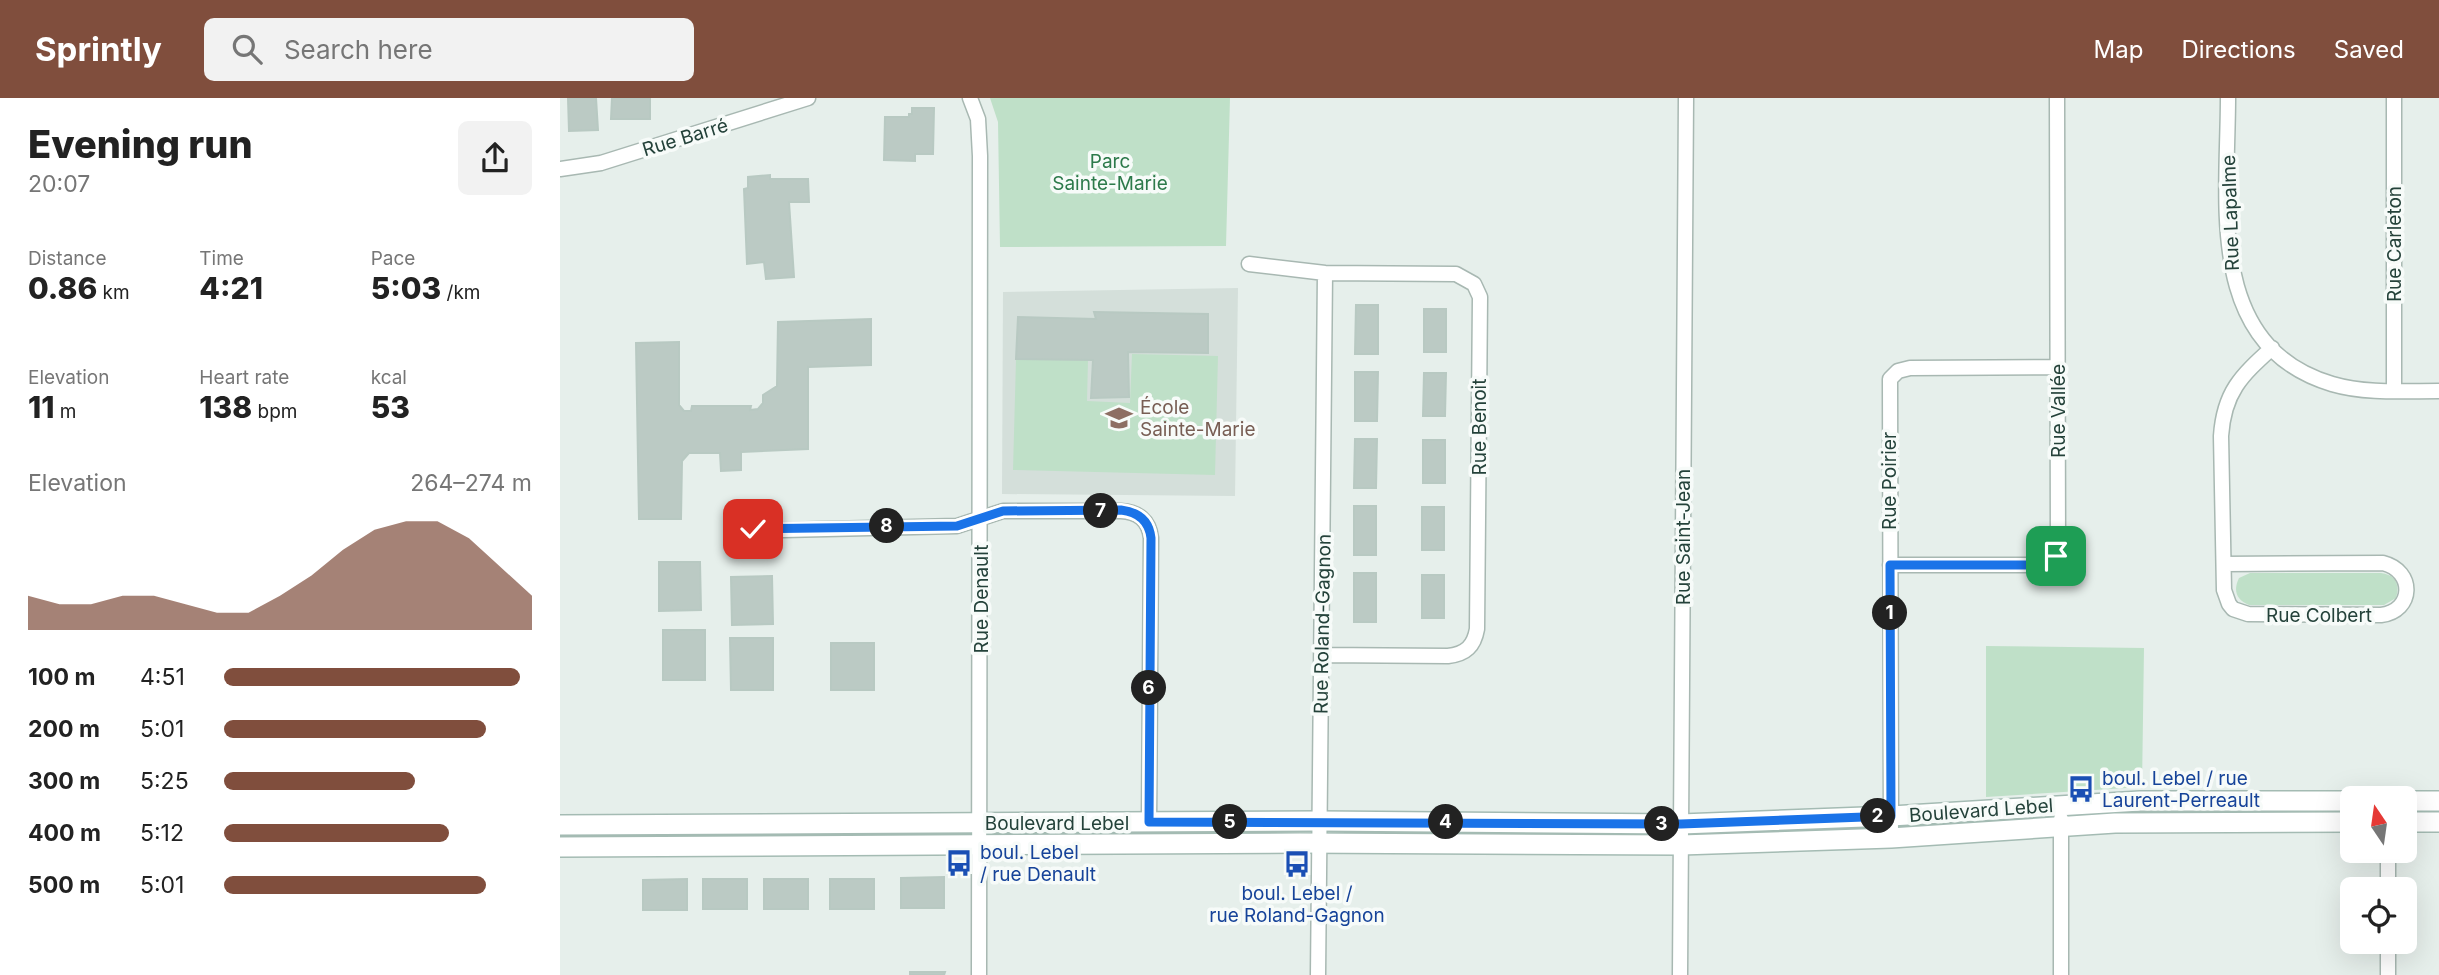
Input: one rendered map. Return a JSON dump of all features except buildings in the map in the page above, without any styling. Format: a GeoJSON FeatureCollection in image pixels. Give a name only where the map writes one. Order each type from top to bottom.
{"type":"FeatureCollection","features":[{"type":"Feature","properties":{"kind":"street","name":"Rue Barré"},"geometry":{"type":"LineString","coordinates":[[560,169],[601,163],[808,98]]}},
{"type":"Feature","properties":{"kind":"street","name":"Rue Denault"},"geometry":{"type":"LineString","coordinates":[[970,98],[978,119],[980,141],[979,975]]}},
{"type":"Feature","properties":{"kind":"street","name":"Rue Saint-Jean"},"geometry":{"type":"LineString","coordinates":[[1680,975],[1686,98]]}},
{"type":"Feature","properties":{"kind":"street","name":"Rue Vallée"},"geometry":{"type":"LineString","coordinates":[[1890,565],[2035,565],[2056,556],[2059,545],[2057,98]]}},
{"type":"Feature","properties":{"kind":"street","name":"Rue Lapalme"},"geometry":{"type":"LineString","coordinates":[[2228,98],[2228,235],[2232,274],[2243,308],[2272,348],[2299,369],[2324,381],[2351,388],[2439,391]]}},
{"type":"Feature","properties":{"kind":"street","name":"Rue Carleton"},"geometry":{"type":"LineString","coordinates":[[2393,391],[2395,98]]}},
{"type":"Feature","properties":{"kind":"street","name":"Rue Benoit"},"geometry":{"type":"LineString","coordinates":[[1249,264],[1325,273],[1462,275],[1474,284],[1479,292],[1477,629],[1473,643],[1464,652],[1448,656],[1322,655]]}},
{"type":"Feature","properties":{"kind":"street","name":"Rue Roland-Gagnon"},"geometry":{"type":"LineString","coordinates":[[1318,975],[1325,273]]}},
{"type":"Feature","properties":{"kind":"street","name":"Rue Colbert"},"geometry":{"type":"LineString","coordinates":[[2224,564],[2383,563],[2404,576],[2407,591],[2400,607],[2388,614],[2243,613],[2233,608],[2226,598],[2224,564],[2221,436],[2224,408],[2239,379],[2272,348]]}},
{"type":"Feature","properties":{"kind":"street","name":"Rue Poirier"},"geometry":{"type":"LineString","coordinates":[[1891,838],[1889,389],[1892,376],[1910,368],[2057,367]]}},
{"type":"Feature","properties":{"kind":"street"},"geometry":{"type":"LineString","coordinates":[[740,531],[957,526],[1003,511],[1121,510],[1138,514],[1148,526],[1151,538],[1149,822]]}},
{"type":"Feature","properties":{"kind":"street","name":"Boulevard Lebel"},"geometry":{"type":"LineString","coordinates":[[560,825],[1319,821],[1681,824],[1891,816],[2140,801],[2340,801]]}},
{"type":"Feature","properties":{"kind":"street"},"geometry":{"type":"LineString","coordinates":[[2417,801],[2439,801]]}},
{"type":"Feature","properties":{"kind":"street"},"geometry":{"type":"LineString","coordinates":[[2061,805],[2061,975]]}},
{"type":"Feature","properties":{"kind":"street","name":"Boulevard Lebel"},"geometry":{"type":"LineString","coordinates":[[560,847],[1319,843],[1681,845],[1891,838],[2140,822],[2340,822]]}},
{"type":"Feature","properties":{"kind":"street"},"geometry":{"type":"LineString","coordinates":[[2417,822],[2439,822]]}},
{"type":"Feature","properties":{"kind":"street"},"geometry":{"type":"LineString","coordinates":[[2388,954],[2388,975]]}},
{"type":"Feature","properties":{"kind":"shaded area","name":"École Sainte-Marie"},"geometry":{"type":"Polygon","coordinates":[[[1238,288],[1235,496],[1002,494],[1003,292],[1238,288]]]}},
{"type":"Feature","properties":{"kind":"green space","name":"Parc Sainte-Marie"},"geometry":{"type":"Polygon","coordinates":[[[990,98],[1230,98],[1226,246],[1000,247],[998,122],[990,98]]]}},
{"type":"Feature","properties":{"kind":"green space"},"geometry":{"type":"Polygon","coordinates":[[[1132,354],[1218,356],[1215,475],[1013,470],[1016,359],[1088,360],[1087,401],[1130,403],[1132,354]]]}},
{"type":"Feature","properties":{"kind":"green space"},"geometry":{"type":"Polygon","coordinates":[[[2250,573],[2381,573],[2396,581],[2397,593],[2396,598],[2384,605],[2249,605],[2239,597],[2236,587],[2239,578],[2250,573]]]}},
{"type":"Feature","properties":{"kind":"green space"},"geometry":{"type":"Polygon","coordinates":[[[1986,646],[2144,648],[2142,787],[1986,797],[1986,646]]]}},
{"type":"Feature","properties":{"kind":"place","name":"École Sainte-Marie"},"geometry":{"type":"Point","coordinates":[1119,418]}},
{"type":"Feature","properties":{"kind":"place","name":"boul. Lebel / rue Laurent-Perreault"},"geometry":{"type":"Point","coordinates":[2081,789]}},
{"type":"Feature","properties":{"kind":"place","name":"boul. Lebel / rue Denault"},"geometry":{"type":"Point","coordinates":[959,863]}},
{"type":"Feature","properties":{"kind":"place","name":"boul. Lebel / rue Roland-Gagnon"},"geometry":{"type":"Point","coordinates":[1297,864]}},
{"type":"Feature","properties":{"kind":"route"},"geometry":{"type":"LineString","coordinates":[[753,529],[957,526],[1003,511],[1121,510],[1138,514],[1148,526],[1151,538],[1149,822],[1681,824],[1891,816],[1890,565],[2035,565],[2043,564],[2056,556]]}}]}
